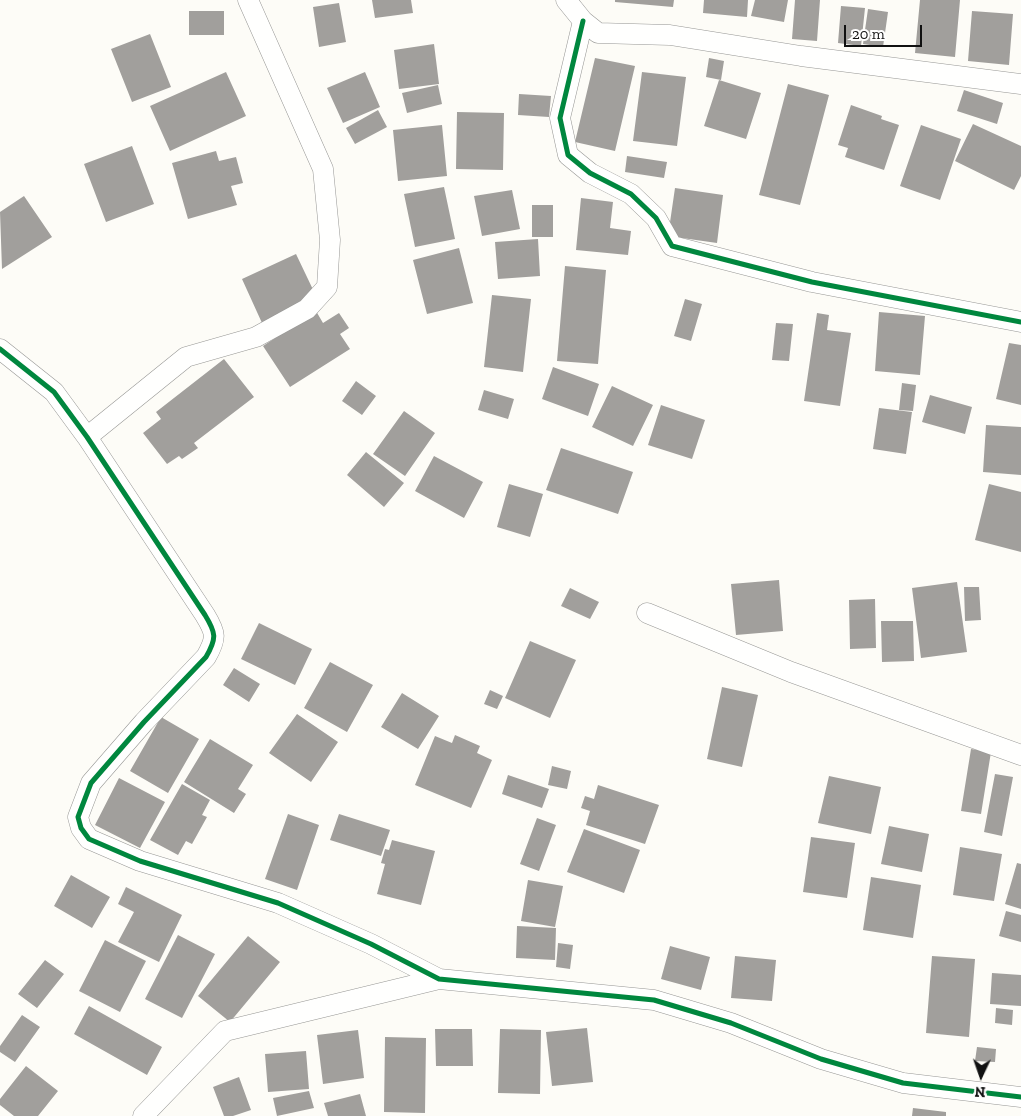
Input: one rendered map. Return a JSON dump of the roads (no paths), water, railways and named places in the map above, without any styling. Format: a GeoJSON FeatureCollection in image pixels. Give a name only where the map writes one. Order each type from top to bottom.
{"type":"FeatureCollection","features":[{"type":"Feature","properties":{"kind":"street"},"geometry":{"type":"LineString","coordinates":[[88,437],[186,356],[256,337],[307,309],[327,287],[330,240],[323,169],[248,0]]}},
{"type":"Feature","properties":{"kind":"street"},"geometry":{"type":"LineString","coordinates":[[566,0],[583,21],[598,32],[670,35],[801,56],[1021,84]]}},
{"type":"Feature","properties":{"kind":"street"},"geometry":{"type":"LineString","coordinates":[[583,21],[560,118],[568,155],[590,173],[631,194],[656,218],[672,246],[812,282],[1021,322]]}},
{"type":"Feature","properties":{"kind":"street"},"geometry":{"type":"LineString","coordinates":[[0,349],[54,392],[88,437],[215,633],[213,645],[206,657],[144,722],[92,783],[78,817],[81,828],[89,840],[140,861],[278,904],[371,944],[439,979]]}},
{"type":"Feature","properties":{"kind":"street"},"geometry":{"type":"LineString","coordinates":[[647,613],[791,672],[1021,755]]}},
{"type":"Feature","properties":{"kind":"street"},"geometry":{"type":"LineString","coordinates":[[143,1116],[225,1031],[439,979],[654,1000],[731,1023],[821,1059],[903,1083],[1021,1097]]}}]}
